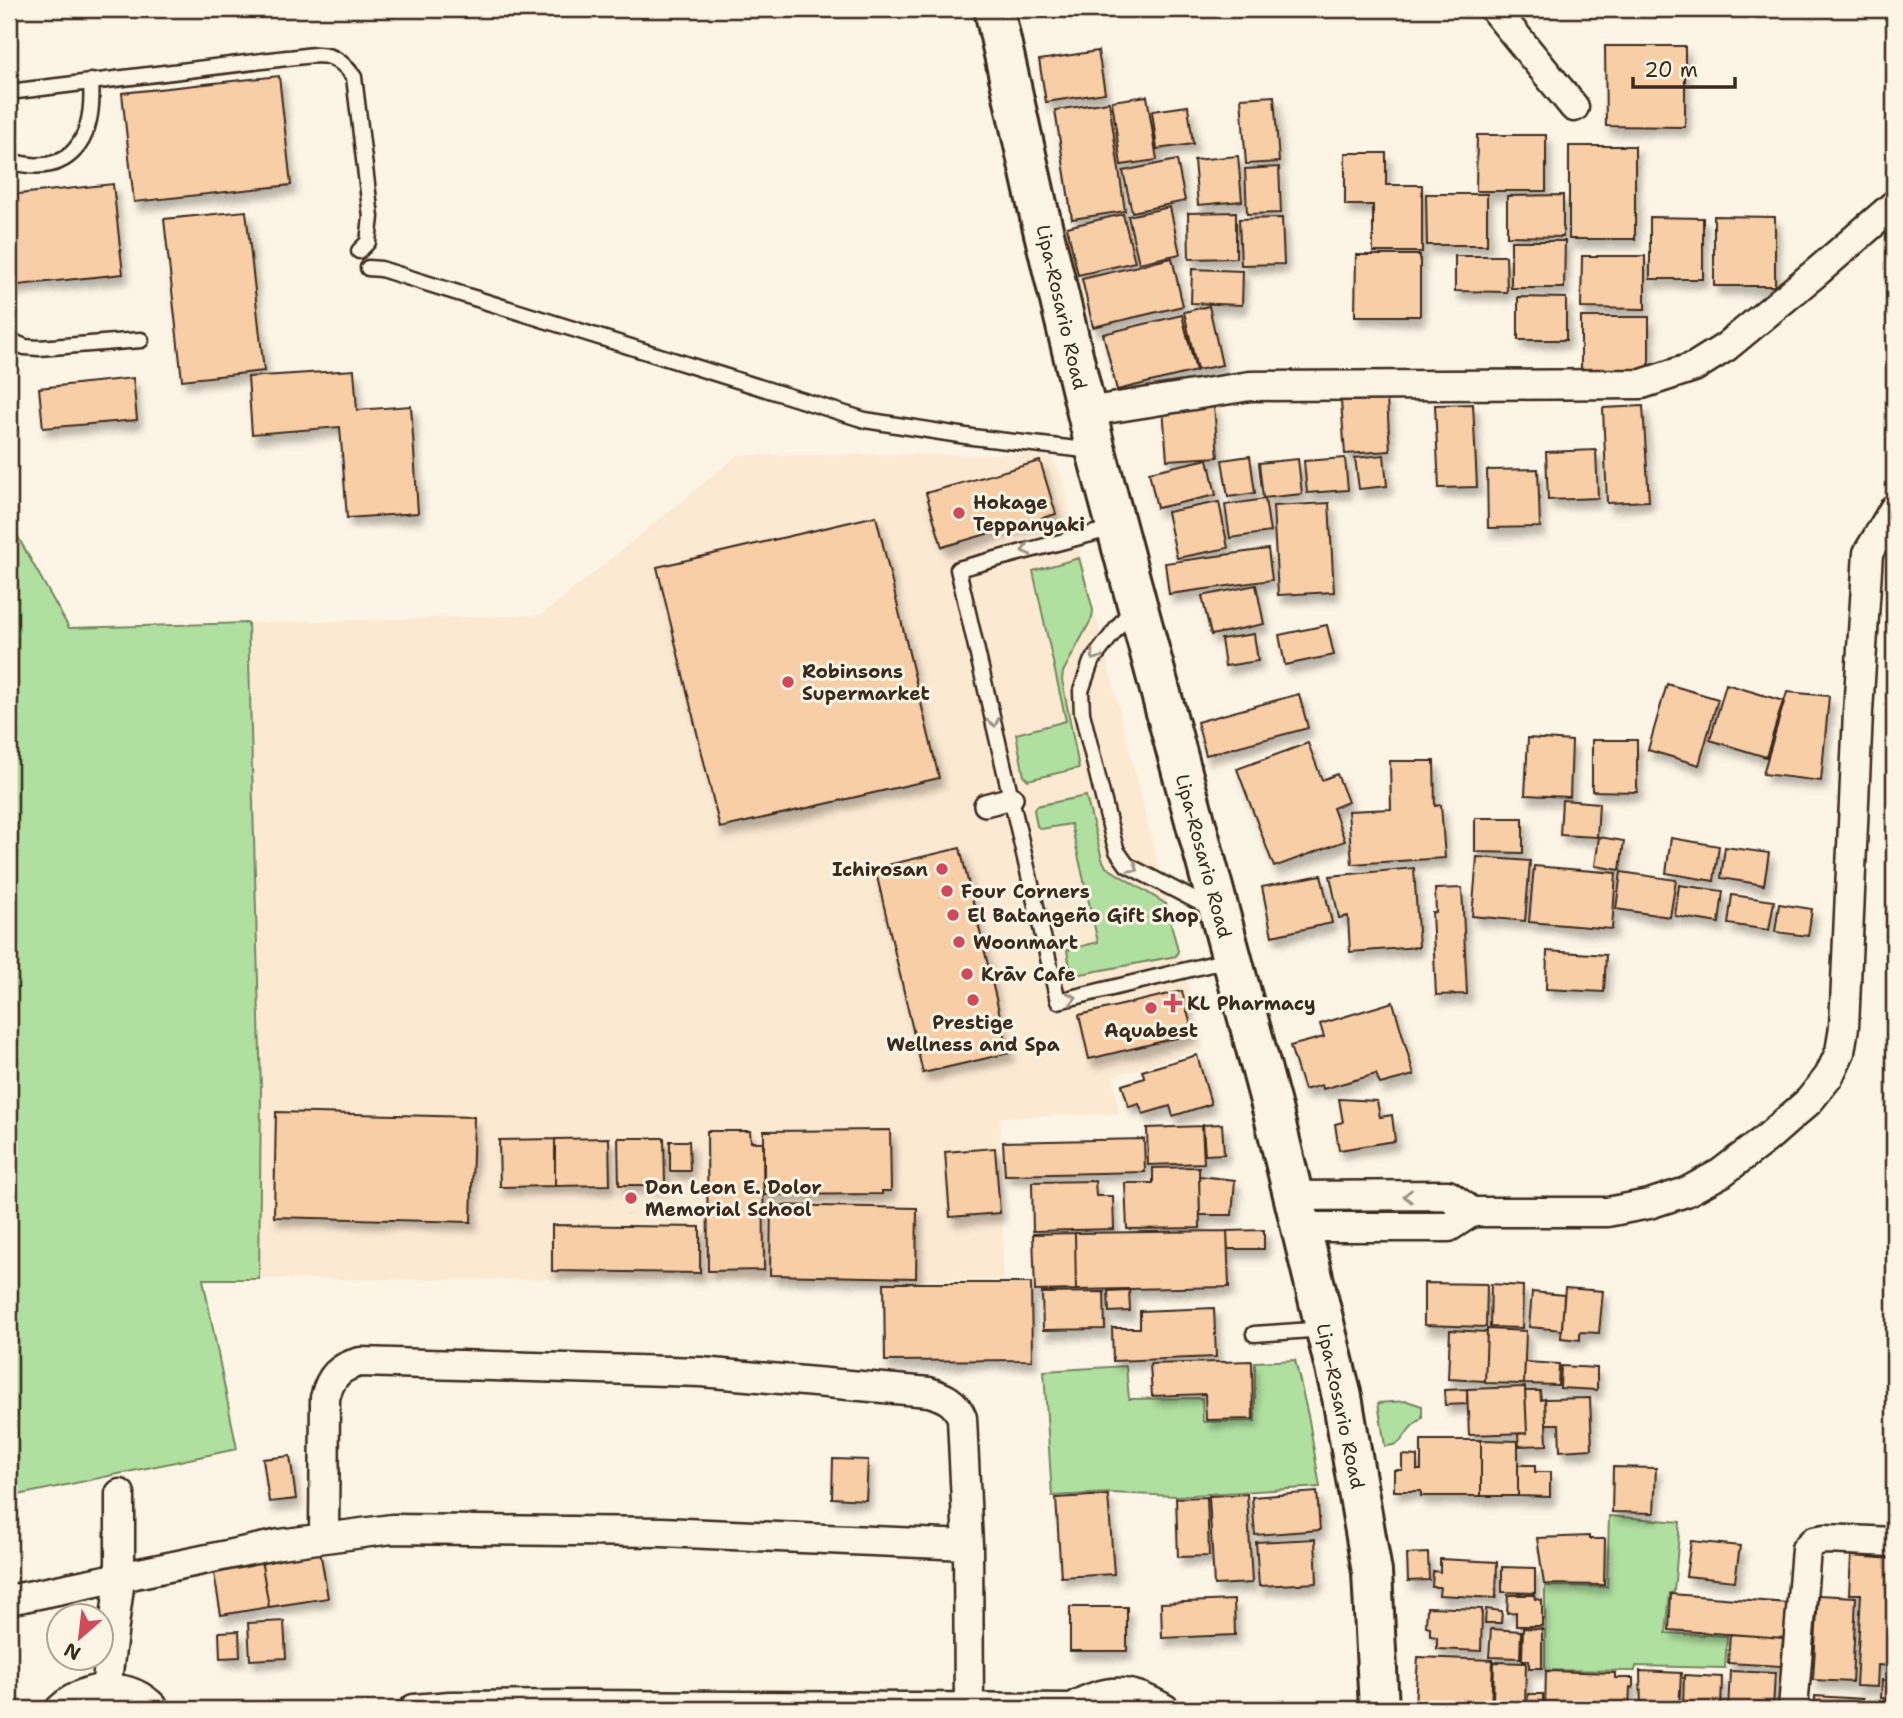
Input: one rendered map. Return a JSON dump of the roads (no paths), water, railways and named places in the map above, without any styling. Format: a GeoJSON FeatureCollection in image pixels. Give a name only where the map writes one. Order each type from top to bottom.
{"type":"FeatureCollection","features":[{"type":"Feature","properties":{"kind":"main road","name":"Lipa-Rosario Road"},"geometry":{"type":"LineString","coordinates":[[994,9],[1096,451],[1232,959],[1297,1211],[1350,1433],[1372,1572],[1379,1709]]}},
{"type":"Feature","properties":{"kind":"street"},"geometry":{"type":"LineString","coordinates":[[1494,9],[1574,107]]}},
{"type":"Feature","properties":{"kind":"street"},"geometry":{"type":"LineString","coordinates":[[1087,412],[1250,386],[1642,384],[1694,368],[1726,346],[1894,205]]}},
{"type":"Feature","properties":{"kind":"street"},"geometry":{"type":"LineString","coordinates":[[1297,1211],[1449,1227],[1472,1212],[1607,1212],[1649,1204],[1686,1192],[1721,1173],[1768,1138],[1809,1101],[1829,1076],[1839,1052],[1844,1027],[1868,553],[1894,509]]}},
{"type":"Feature","properties":{"kind":"street"},"geometry":{"type":"LineString","coordinates":[[985,806],[1012,798]]}},
{"type":"Feature","properties":{"kind":"street"},"geometry":{"type":"LineString","coordinates":[[324,1537],[325,1398],[332,1378],[339,1371],[360,1362],[701,1372],[929,1392],[953,1403],[962,1418],[968,1545],[969,1708]]}},
{"type":"Feature","properties":{"kind":"street"},"geometry":{"type":"LineString","coordinates":[[106,1688],[120,1579],[120,1494]]}},
{"type":"Feature","properties":{"kind":"street"},"geometry":{"type":"LineString","coordinates":[[9,1600],[364,1531],[421,1528],[662,1532],[968,1545]]}},
{"type":"Feature","properties":{"kind":"street"},"geometry":{"type":"LineString","coordinates":[[1793,1709],[1806,1549],[1814,1541],[1825,1539],[1894,1542]]}},
{"type":"Feature","properties":{"kind":"street"},"geometry":{"type":"LineString","coordinates":[[60,1709],[71,1699],[87,1691],[106,1688],[123,1689],[139,1695],[155,1709]]}},
{"type":"Feature","properties":{"kind":"street"},"geometry":{"type":"LineString","coordinates":[[414,1709],[450,1706],[1071,1709],[1092,1696],[1116,1693],[1144,1697],[1166,1709]]}},
{"type":"Feature","properties":{"kind":"lane"},"geometry":{"type":"LineString","coordinates":[[9,92],[327,55],[344,63],[354,77],[371,218],[368,242],[359,251]]}},
{"type":"Feature","properties":{"kind":"lane"},"geometry":{"type":"LineString","coordinates":[[9,161],[33,166],[50,165],[63,160],[74,151],[92,115],[91,81]]}},
{"type":"Feature","properties":{"kind":"lane"},"geometry":{"type":"LineString","coordinates":[[368,268],[382,269],[865,420],[972,437],[1096,451]]}},
{"type":"Feature","properties":{"kind":"lane"},"geometry":{"type":"LineString","coordinates":[[9,340],[39,348],[141,340]]}},
{"type":"Feature","properties":{"kind":"lane"},"geometry":{"type":"LineString","coordinates":[[1116,527],[958,569],[1058,1002],[1232,959]]}},
{"type":"Feature","properties":{"kind":"lane"},"geometry":{"type":"LineString","coordinates":[[1137,602],[1091,662],[1081,691],[1082,713],[1113,838],[1117,851],[1127,865],[1219,912]]}},
{"type":"Feature","properties":{"kind":"lane"},"geometry":{"type":"LineString","coordinates":[[1255,1334],[1326,1329]]}},
{"type":"Feature","properties":{"kind":"place","name":"Hokage Teppanyaki"},"geometry":{"type":"Point","coordinates":[959,513]}},
{"type":"Feature","properties":{"kind":"place","name":"Robinsons Supermarket"},"geometry":{"type":"Point","coordinates":[788,682]}},
{"type":"Feature","properties":{"kind":"place","name":"Ichirosan"},"geometry":{"type":"Point","coordinates":[942,869]}},
{"type":"Feature","properties":{"kind":"place","name":"Four Corners"},"geometry":{"type":"Point","coordinates":[947,891]}},
{"type":"Feature","properties":{"kind":"place","name":"El Batangeño Gift Shop"},"geometry":{"type":"Point","coordinates":[953,915]}},
{"type":"Feature","properties":{"kind":"place","name":"Woonmart"},"geometry":{"type":"Point","coordinates":[959,942]}},
{"type":"Feature","properties":{"kind":"place","name":"Krāv Cafe"},"geometry":{"type":"Point","coordinates":[967,974]}},
{"type":"Feature","properties":{"kind":"place","name":"Prestige Wellness and Spa"},"geometry":{"type":"Point","coordinates":[973,1000]}},
{"type":"Feature","properties":{"kind":"place","name":"KL Pharmacy"},"geometry":{"type":"Point","coordinates":[1173,1003]}},
{"type":"Feature","properties":{"kind":"place","name":"Aquabest"},"geometry":{"type":"Point","coordinates":[1151,1008]}},
{"type":"Feature","properties":{"kind":"place","name":"Don Leon E. Dolor Memorial School"},"geometry":{"type":"Point","coordinates":[631,1198]}}]}
